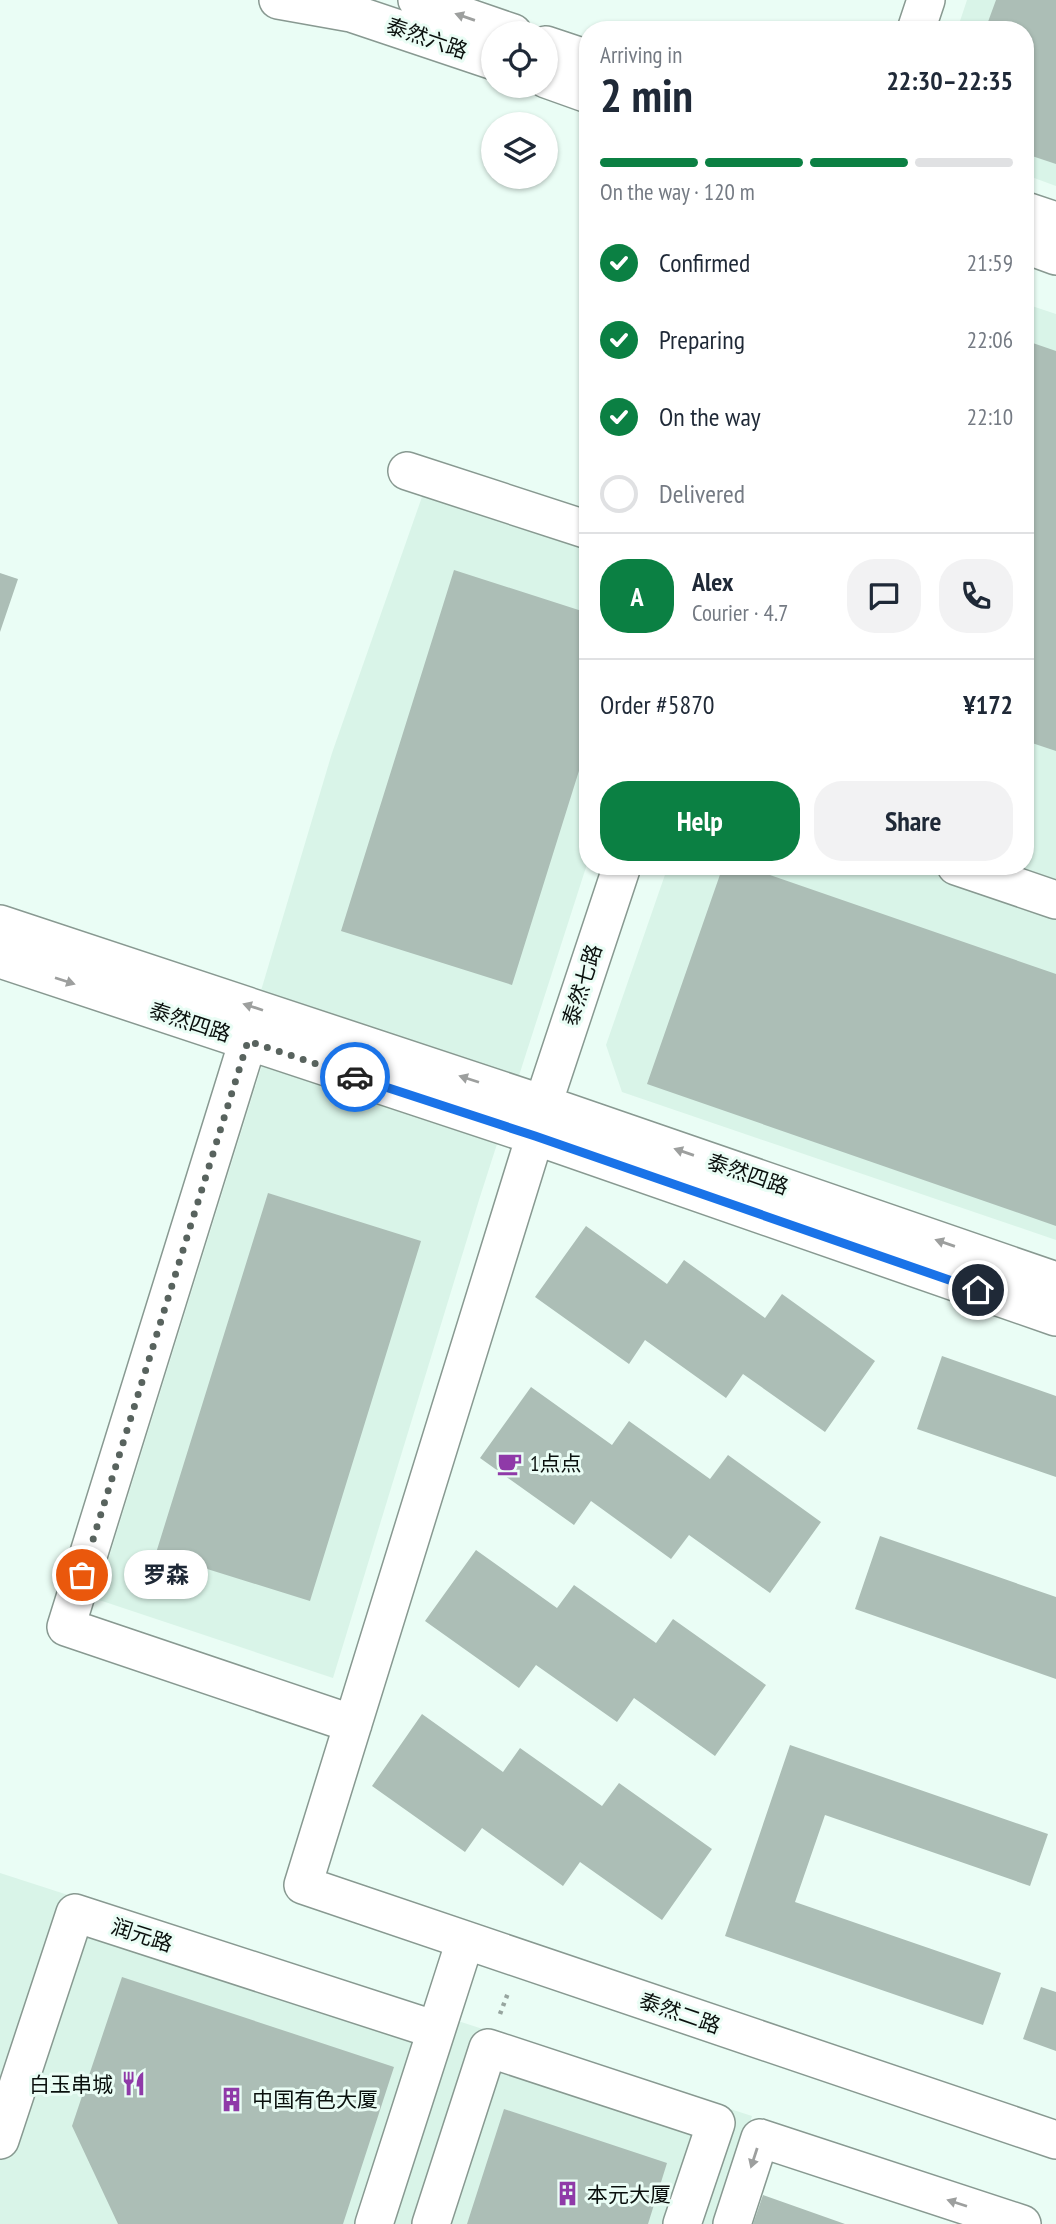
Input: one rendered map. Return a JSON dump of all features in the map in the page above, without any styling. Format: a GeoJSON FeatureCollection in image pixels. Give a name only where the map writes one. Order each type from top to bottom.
{"type":"FeatureCollection","features":[{"type":"Feature","properties":{"kind":"street","name":"泰然六路"},"geometry":{"type":"LineString","coordinates":[[278,0],[351,13],[481,57]]}},
{"type":"Feature","properties":{"kind":"street","name":"泰然六路"},"geometry":{"type":"LineString","coordinates":[[417,0],[481,22]]}},
{"type":"Feature","properties":{"kind":"street"},"geometry":{"type":"LineString","coordinates":[[919,21],[926,0]]}},
{"type":"Feature","properties":{"kind":"street"},"geometry":{"type":"LineString","coordinates":[[558,49],[579,56]]}},
{"type":"Feature","properties":{"kind":"street"},"geometry":{"type":"LineString","coordinates":[[558,83],[579,91]]}},
{"type":"Feature","properties":{"kind":"street"},"geometry":{"type":"LineString","coordinates":[[1034,214],[1056,221]]}},
{"type":"Feature","properties":{"kind":"street"},"geometry":{"type":"LineString","coordinates":[[1034,248],[1056,256]]}},
{"type":"Feature","properties":{"kind":"street"},"geometry":{"type":"LineString","coordinates":[[407,471],[579,527]]}},
{"type":"Feature","properties":{"kind":"street","name":"泰然七路"},"geometry":{"type":"LineString","coordinates":[[303,1885],[539,1120],[619,875]]}},
{"type":"Feature","properties":{"kind":"street"},"geometry":{"type":"LineString","coordinates":[[982,875],[1056,900]]}},
{"type":"Feature","properties":{"kind":"street","name":"泰然四路"},"geometry":{"type":"LineString","coordinates":[[0,924],[539,1120],[1056,1317]]}},
{"type":"Feature","properties":{"kind":"street","name":"泰然四路"},"geometry":{"type":"LineString","coordinates":[[0,959],[248,1041],[539,1120],[1056,1281]]}},
{"type":"Feature","properties":{"kind":"street"},"geometry":{"type":"LineString","coordinates":[[248,1041],[66,1627],[353,1724]]}},
{"type":"Feature","properties":{"kind":"street","name":"泰然二路"},"geometry":{"type":"LineString","coordinates":[[303,1885],[1056,2140]]}},
{"type":"Feature","properties":{"kind":"street","name":"润元路"},"geometry":{"type":"LineString","coordinates":[[0,2140],[75,1913],[436,2031]]}},
{"type":"Feature","properties":{"kind":"street"},"geometry":{"type":"LineString","coordinates":[[374,2224],[465,1941]]}},
{"type":"Feature","properties":{"kind":"street"},"geometry":{"type":"LineString","coordinates":[[431,2224],[488,2048],[716,2123],[682,2224]]}},
{"type":"Feature","properties":{"kind":"street"},"geometry":{"type":"LineString","coordinates":[[732,2224],[761,2138],[1022,2224]]}},
{"type":"Feature","properties":{"kind":"path"},"geometry":{"type":"LineString","coordinates":[[488,2048],[519,1959]]}},
{"type":"Feature","properties":{"kind":"shaded area"},"geometry":{"type":"Polygon","coordinates":[[[967,0],[1056,0],[1056,186],[1034,178],[1034,21],[960,21],[967,0]]]}},
{"type":"Feature","properties":{"kind":"shaded area"},"geometry":{"type":"Polygon","coordinates":[[[1034,307],[1056,314],[1056,1240],[622,1092],[606,1045],[665,875],[1034,875],[1034,307]]]}},
{"type":"Feature","properties":{"kind":"shaded area"},"geometry":{"type":"Polygon","coordinates":[[[423,494],[579,506],[579,875],[583,875],[479,1200],[333,1678],[96,1599],[282,1001],[260,994],[332,753],[423,494]]]}},
{"type":"Feature","properties":{"kind":"shaded area"},"geometry":{"type":"Polygon","coordinates":[[[0,1873],[752,2116],[718,2224],[0,2224],[0,1873]]]}},
{"type":"Feature","properties":{"kind":"building"},"geometry":{"type":"Polygon","coordinates":[[[996,0],[1056,0],[1056,164],[1034,157],[1034,21],[988,21],[996,0]]]}},
{"type":"Feature","properties":{"kind":"building"},"geometry":{"type":"Polygon","coordinates":[[[1034,343],[1056,351],[1056,751],[1034,744],[1034,343]]]}},
{"type":"Feature","properties":{"kind":"building"},"geometry":{"type":"Polygon","coordinates":[[[454,570],[579,610],[579,771],[512,985],[341,931],[454,570]]]}},
{"type":"Feature","properties":{"kind":"building"},"geometry":{"type":"Polygon","coordinates":[[[0,573],[18,579],[0,632],[0,573]]]}},
{"type":"Feature","properties":{"kind":"building"},"geometry":{"type":"Polygon","coordinates":[[[720,875],[770,875],[1056,974],[1056,1226],[647,1084],[720,875]]]}},
{"type":"Feature","properties":{"kind":"building"},"geometry":{"type":"Polygon","coordinates":[[[268,1193],[421,1241],[310,1601],[156,1553],[268,1193]]]}},
{"type":"Feature","properties":{"kind":"building"},"geometry":{"type":"Polygon","coordinates":[[[586,1226],[667,1284],[684,1260],[765,1318],[782,1294],[875,1361],[825,1432],[743,1374],[726,1398],[645,1340],[629,1364],[535,1297],[586,1226]]]}},
{"type":"Feature","properties":{"kind":"building"},"geometry":{"type":"Polygon","coordinates":[[[942,1356],[1056,1396],[1056,1477],[917,1429],[942,1356]]]}},
{"type":"Feature","properties":{"kind":"building"},"geometry":{"type":"Polygon","coordinates":[[[531,1387],[612,1445],[629,1421],[710,1479],[728,1455],[821,1522],[770,1593],[689,1535],[671,1559],[591,1501],[574,1525],[480,1458],[531,1387]]]}},
{"type":"Feature","properties":{"kind":"building"},"geometry":{"type":"Polygon","coordinates":[[[880,1536],[1056,1597],[1056,1679],[855,1609],[880,1536]]]}},
{"type":"Feature","properties":{"kind":"building"},"geometry":{"type":"Polygon","coordinates":[[[476,1550],[557,1608],[574,1585],[656,1643],[673,1619],[766,1685],[715,1756],[634,1698],[617,1722],[536,1665],[519,1688],[425,1621],[476,1550]]]}},
{"type":"Feature","properties":{"kind":"building"},"geometry":{"type":"Polygon","coordinates":[[[422,1714],[503,1772],[520,1748],[602,1806],[619,1783],[712,1849],[662,1920],[580,1862],[563,1886],[482,1828],[465,1852],[372,1786],[422,1714]]]}},
{"type":"Feature","properties":{"kind":"building"},"geometry":{"type":"Polygon","coordinates":[[[790,1745],[1048,1834],[1030,1886],[825,1815],[795,1902],[1001,1973],[983,2025],[725,1936],[790,1745]]]}},
{"type":"Feature","properties":{"kind":"building","name":"中国有色大厦"},"geometry":{"type":"Polygon","coordinates":[[[122,1977],[394,2067],[343,2224],[118,2224],[72,2126],[122,1977]]]}},
{"type":"Feature","properties":{"kind":"building"},"geometry":{"type":"Polygon","coordinates":[[[1041,1987],[1056,1992],[1056,2051],[1023,2039],[1041,1987]]]}},
{"type":"Feature","properties":{"kind":"building","name":"本元大厦"},"geometry":{"type":"Polygon","coordinates":[[[504,2109],[667,2163],[648,2224],[467,2224],[504,2109]]]}},
{"type":"Feature","properties":{"kind":"building"},"geometry":{"type":"Polygon","coordinates":[[[763,2195],[845,2224],[753,2224],[763,2195]]]}},
{"type":"Feature","properties":{"kind":"way so far"},"geometry":{"type":"LineString","coordinates":[[82,1575],[248,1041],[355,1077]]}},
{"type":"Feature","properties":{"kind":"place","name":"1点点"},"geometry":{"type":"Point","coordinates":[510,1463]}},
{"type":"Feature","properties":{"kind":"place","name":"罗森"},"geometry":{"type":"Point","coordinates":[82,1575]}},
{"type":"Feature","properties":{"kind":"place","name":"白玉串城"},"geometry":{"type":"Point","coordinates":[133,2084]}},
{"type":"Feature","properties":{"kind":"place","name":"中国有色大厦"},"geometry":{"type":"Point","coordinates":[232,2099]}},
{"type":"Feature","properties":{"kind":"place","name":"本元大厦"},"geometry":{"type":"Point","coordinates":[567,2194]}},
{"type":"Feature","properties":{"kind":"route"},"geometry":{"type":"LineString","coordinates":[[355,1077],[535,1136],[978,1290]]}}]}
